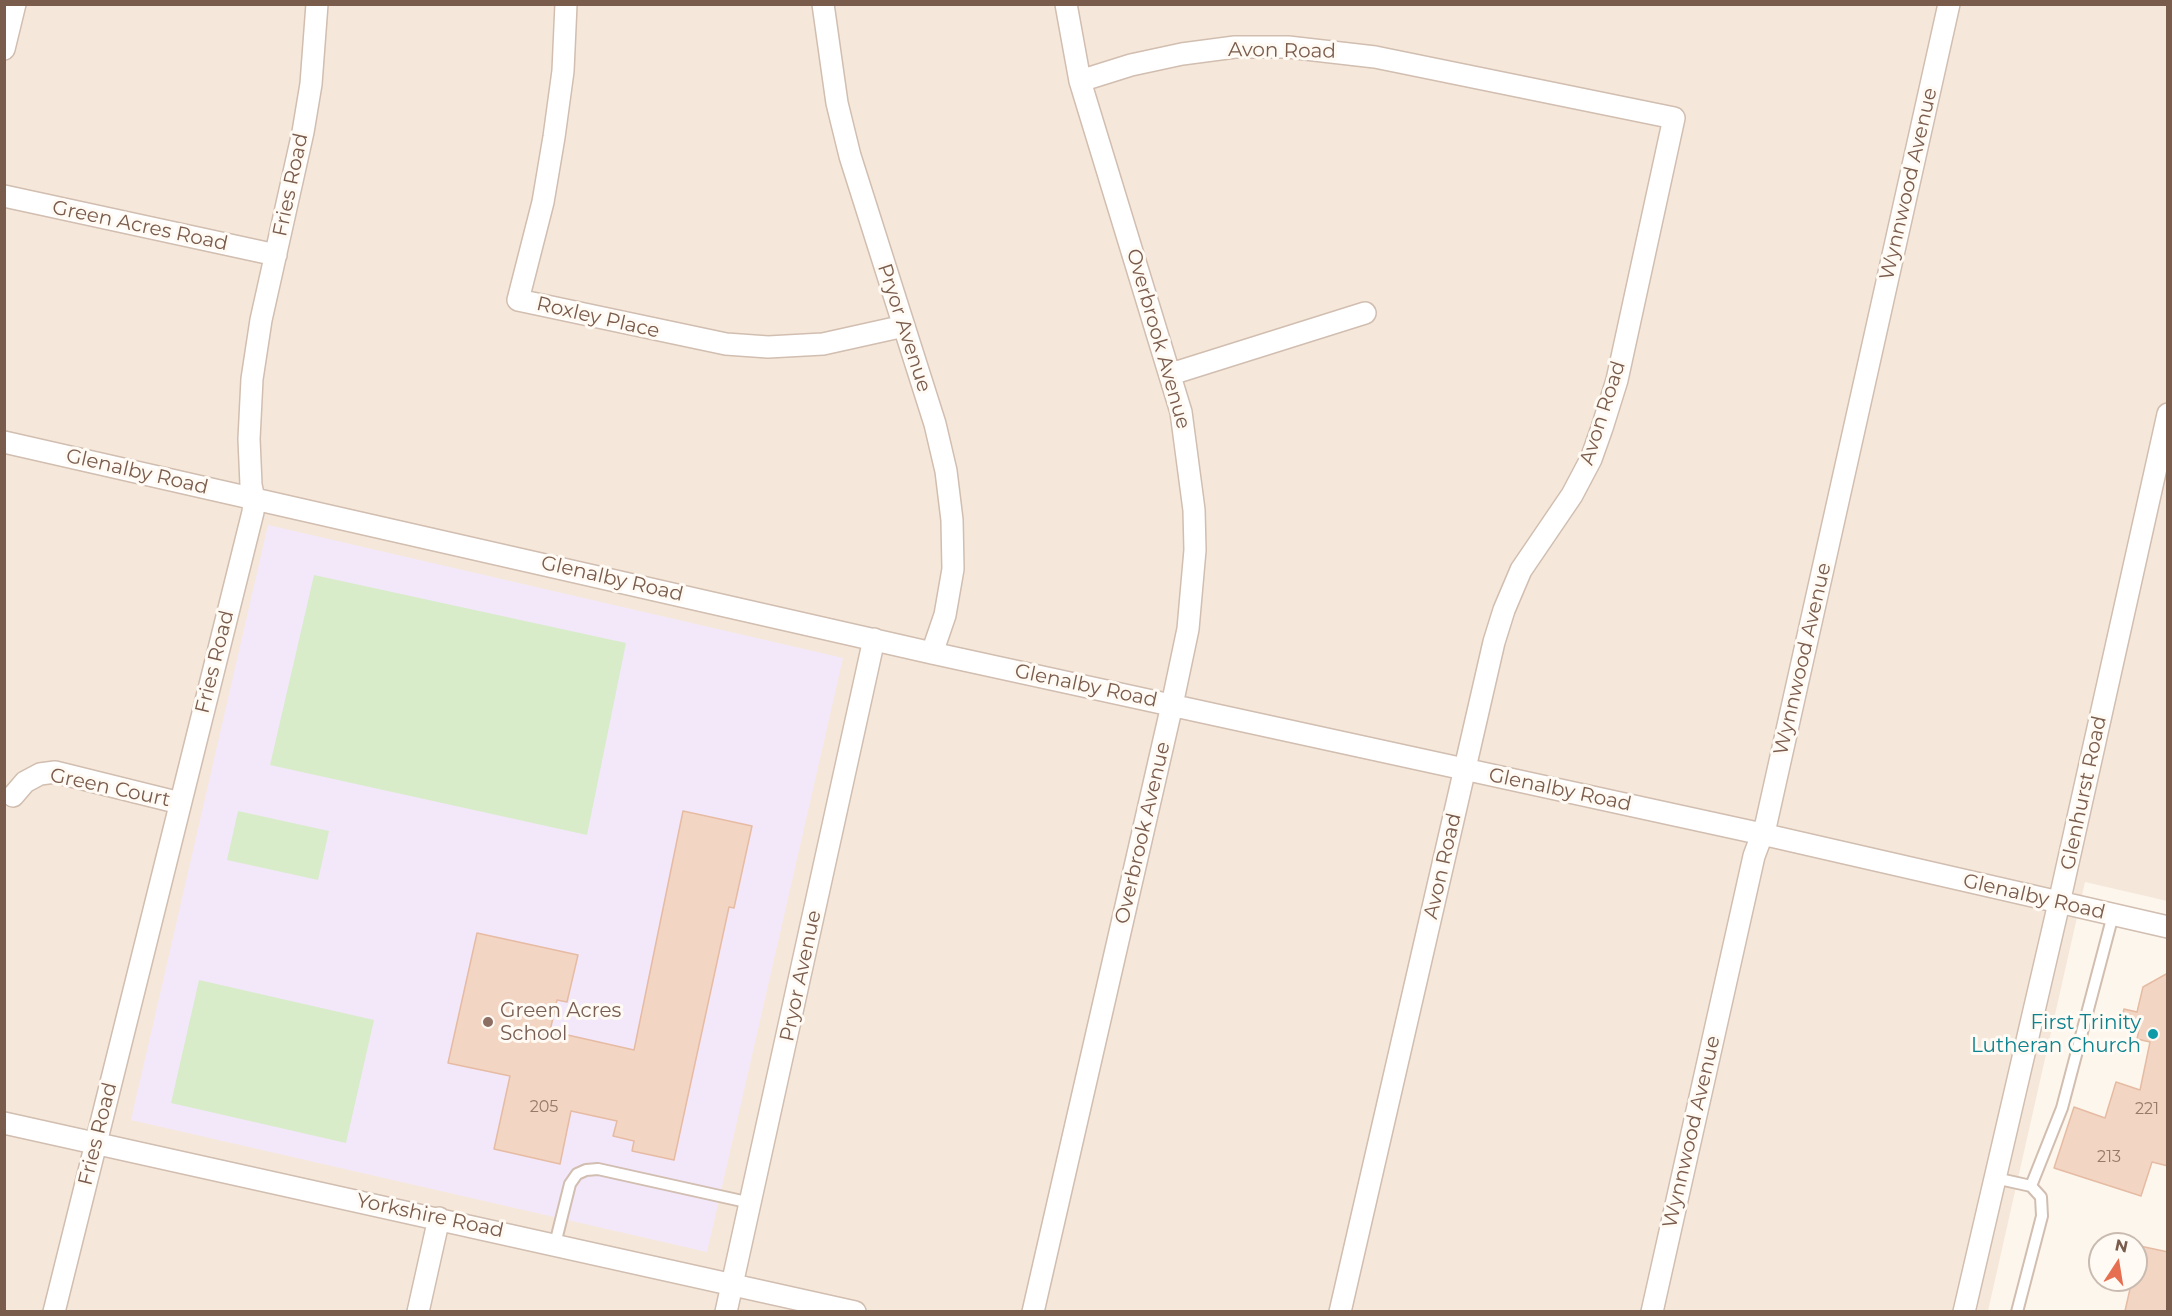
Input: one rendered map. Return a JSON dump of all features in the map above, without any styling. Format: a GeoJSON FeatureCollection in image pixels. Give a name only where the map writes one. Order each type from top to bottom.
{"type":"FeatureCollection","features":[{"type":"Feature","properties":{"kind":"street"},"geometry":{"type":"LineString","coordinates":[[4,49],[15,4]]}},
{"type":"Feature","properties":{"kind":"street","name":"Fries Road"},"geometry":{"type":"LineString","coordinates":[[54,1311],[254,499],[251,485],[249,439],[252,379],[261,320],[310,93],[317,4]]}},
{"type":"Feature","properties":{"kind":"street","name":"Roxley Place"},"geometry":{"type":"LineString","coordinates":[[566,4],[562,71],[554,137],[543,202],[518,300],[699,340],[737,345],[768,347],[823,344],[904,326]]}},
{"type":"Feature","properties":{"kind":"street","name":"Pryor Avenue"},"geometry":{"type":"LineString","coordinates":[[824,4],[837,103],[850,156],[935,424],[946,471],[952,520],[951,584],[945,615],[932,652]]}},
{"type":"Feature","properties":{"kind":"street","name":"Overbrook Avenue"},"geometry":{"type":"LineString","coordinates":[[1034,1311],[1172,705],[1188,629],[1195,550],[1188,451],[1172,374],[1080,81],[1066,4]]}},
{"type":"Feature","properties":{"kind":"street","name":"Wynnwood Avenue"},"geometry":{"type":"LineString","coordinates":[[1652,1311],[1949,4]]}},
{"type":"Feature","properties":{"kind":"street","name":"Avon Road"},"geometry":{"type":"LineString","coordinates":[[1080,81],[1131,64],[1182,54],[1235,47],[1288,47],[1375,57],[1674,118],[1617,380],[1602,428],[1586,468],[1521,570],[1504,610],[1340,1311]]}},
{"type":"Feature","properties":{"kind":"street","name":"Green Acres Road"},"geometry":{"type":"LineString","coordinates":[[4,196],[276,255]]}},
{"type":"Feature","properties":{"kind":"street"},"geometry":{"type":"LineString","coordinates":[[1172,374],[1365,313]]}},
{"type":"Feature","properties":{"kind":"street","name":"Glenhurst Road"},"geometry":{"type":"LineString","coordinates":[[1965,1311],[2168,414]]}},
{"type":"Feature","properties":{"kind":"street","name":"Glenalby Road"},"geometry":{"type":"LineString","coordinates":[[4,442],[932,652],[1762,834],[2168,927]]}},
{"type":"Feature","properties":{"kind":"street","name":"Pryor Avenue"},"geometry":{"type":"LineString","coordinates":[[726,1311],[874,639]]}},
{"type":"Feature","properties":{"kind":"street","name":"Green Court"},"geometry":{"type":"LineString","coordinates":[[13,796],[25,782],[40,774],[55,772],[180,802]]}},
{"type":"Feature","properties":{"kind":"street","name":"Yorkshire Road"},"geometry":{"type":"LineString","coordinates":[[4,1123],[855,1311]]}},
{"type":"Feature","properties":{"kind":"street"},"geometry":{"type":"LineString","coordinates":[[418,1311],[440,1218]]}},
{"type":"Feature","properties":{"kind":"lane"},"geometry":{"type":"LineString","coordinates":[[2031,1186],[2062,1108],[2113,915]]}},
{"type":"Feature","properties":{"kind":"lane"},"geometry":{"type":"LineString","coordinates":[[555,1244],[570,1184],[577,1174],[586,1170],[598,1169],[751,1203]]}},
{"type":"Feature","properties":{"kind":"lane"},"geometry":{"type":"LineString","coordinates":[[1995,1178],[2031,1186],[2041,1197],[2042,1216],[2017,1311]]}},
{"type":"Feature","properties":{"kind":"shaded area"},"geometry":{"type":"Polygon","coordinates":[[[5,5],[2167,5],[2167,901],[2085,882],[1988,1311],[5,1312],[5,5]]]}},
{"type":"Feature","properties":{"kind":"shaded area"},"geometry":{"type":"Polygon","coordinates":[[[268,525],[843,658],[707,1252],[131,1120],[268,525]]]}},
{"type":"Feature","properties":{"kind":"green space"},"geometry":{"type":"Polygon","coordinates":[[[314,575],[626,643],[587,835],[270,765],[314,575]]]}},
{"type":"Feature","properties":{"kind":"green space"},"geometry":{"type":"Polygon","coordinates":[[[238,811],[329,831],[318,880],[227,860],[238,811]]]}},
{"type":"Feature","properties":{"kind":"green space"},"geometry":{"type":"Polygon","coordinates":[[[199,980],[374,1020],[346,1143],[171,1103],[199,980]]]}},
{"type":"Feature","properties":{"kind":"building"},"geometry":{"type":"Polygon","coordinates":[[[683,811],[752,826],[734,908],[729,907],[674,1160],[632,1151],[634,1141],[613,1136],[617,1121],[571,1111],[560,1164],[494,1149],[510,1076],[448,1063],[477,933],[578,955],[567,1002],[557,1000],[550,1031],[634,1050],[683,811]]]}},
{"type":"Feature","properties":{"kind":"building"},"geometry":{"type":"Polygon","coordinates":[[[2168,973],[2168,1166],[2152,1162],[2141,1196],[2054,1168],[2074,1107],[2105,1118],[2116,1082],[2140,1090],[2150,1042],[2137,1039],[2139,1030],[2120,1026],[2124,1009],[2137,1012],[2143,987],[2168,973]]]}},
{"type":"Feature","properties":{"kind":"building"},"geometry":{"type":"Polygon","coordinates":[[[2148,1248],[2168,1252],[2168,1311],[2125,1311],[2129,1292],[2148,1292],[2148,1248]]]}},
{"type":"Feature","properties":{"kind":"place","name":"Green Acres School"},"geometry":{"type":"Point","coordinates":[488,1022]}},
{"type":"Feature","properties":{"kind":"place","name":"First Trinity Lutheran Church"},"geometry":{"type":"Point","coordinates":[2153,1034]}}]}
